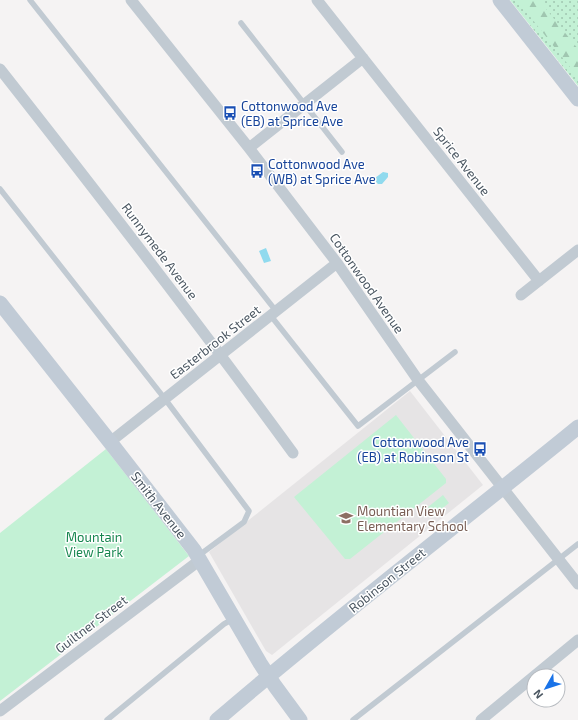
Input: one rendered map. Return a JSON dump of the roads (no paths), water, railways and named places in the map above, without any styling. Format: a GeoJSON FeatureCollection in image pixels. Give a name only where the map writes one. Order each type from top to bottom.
{"type":"FeatureCollection","features":[{"type":"Feature","properties":{"kind":"street","name":"Cottonwood Avenue"},"geometry":{"type":"LineString","coordinates":[[131,0],[337,263],[418,380],[578,584]]}},
{"type":"Feature","properties":{"kind":"street","name":"Sprice Avenue"},"geometry":{"type":"LineString","coordinates":[[317,0],[539,281]]}},
{"type":"Feature","properties":{"kind":"street"},"geometry":{"type":"LineString","coordinates":[[500,0],[578,99]]}},
{"type":"Feature","properties":{"kind":"street"},"geometry":{"type":"LineString","coordinates":[[248,148],[363,58]]}},
{"type":"Feature","properties":{"kind":"street","name":"Runnymede Avenue"},"geometry":{"type":"LineString","coordinates":[[0,69],[118,220],[294,453]]}},
{"type":"Feature","properties":{"kind":"street"},"geometry":{"type":"LineString","coordinates":[[521,295],[578,250]]}},
{"type":"Feature","properties":{"kind":"street","name":"Easterbrook Street"},"geometry":{"type":"LineString","coordinates":[[110,442],[337,263]]}},
{"type":"Feature","properties":{"kind":"street","name":"Smith Avenue"},"geometry":{"type":"LineString","coordinates":[[0,303],[110,442],[198,558],[268,676],[300,720]]}},
{"type":"Feature","properties":{"kind":"street","name":"Robinson Street"},"geometry":{"type":"LineString","coordinates":[[217,720],[268,676],[375,589],[578,428]]}},
{"type":"Feature","properties":{"kind":"street","name":"Guiltner Street"},"geometry":{"type":"LineString","coordinates":[[0,711],[198,558]]}},
{"type":"Feature","properties":{"kind":"street"},"geometry":{"type":"LineString","coordinates":[[481,720],[578,640]]}},
{"type":"Feature","properties":{"kind":"lane"},"geometry":{"type":"LineString","coordinates":[[30,0],[274,314],[358,426],[455,352]]}},
{"type":"Feature","properties":{"kind":"lane"},"geometry":{"type":"LineString","coordinates":[[241,23],[342,152]]}},
{"type":"Feature","properties":{"kind":"lane"},"geometry":{"type":"LineString","coordinates":[[0,189],[164,399],[249,511],[244,522],[198,558]]}},
{"type":"Feature","properties":{"kind":"lane"},"geometry":{"type":"LineString","coordinates":[[353,720],[578,544]]}},
{"type":"Feature","properties":{"kind":"lane"},"geometry":{"type":"LineString","coordinates":[[107,720],[224,624],[234,618]]}},
{"type":"Feature","properties":{"kind":"water"},"geometry":{"type":"Polygon","coordinates":[[[383,172],[388,173],[388,177],[382,184],[378,184],[375,181],[375,178],[383,172]]]}},
{"type":"Feature","properties":{"kind":"water"},"geometry":{"type":"Polygon","coordinates":[[[266,248],[271,261],[264,263],[259,251],[266,248]]]}},
{"type":"Feature","properties":{"kind":"place","name":"Cottonwood Ave (EB) at Sprice Ave"},"geometry":{"type":"Point","coordinates":[230,113]}},
{"type":"Feature","properties":{"kind":"place","name":"Cottonwood Ave (WB) at Sprice Ave"},"geometry":{"type":"Point","coordinates":[257,171]}},
{"type":"Feature","properties":{"kind":"place","name":"Cottonwood Ave (EB) at Robinson St"},"geometry":{"type":"Point","coordinates":[480,449]}},
{"type":"Feature","properties":{"kind":"place","name":"Mountian View Elementary School"},"geometry":{"type":"Point","coordinates":[346,518]}},
{"type":"Feature","properties":{"kind":"park label","name":"Mountain View Park"},"geometry":{"type":"Point","coordinates":[94,544]}}]}
